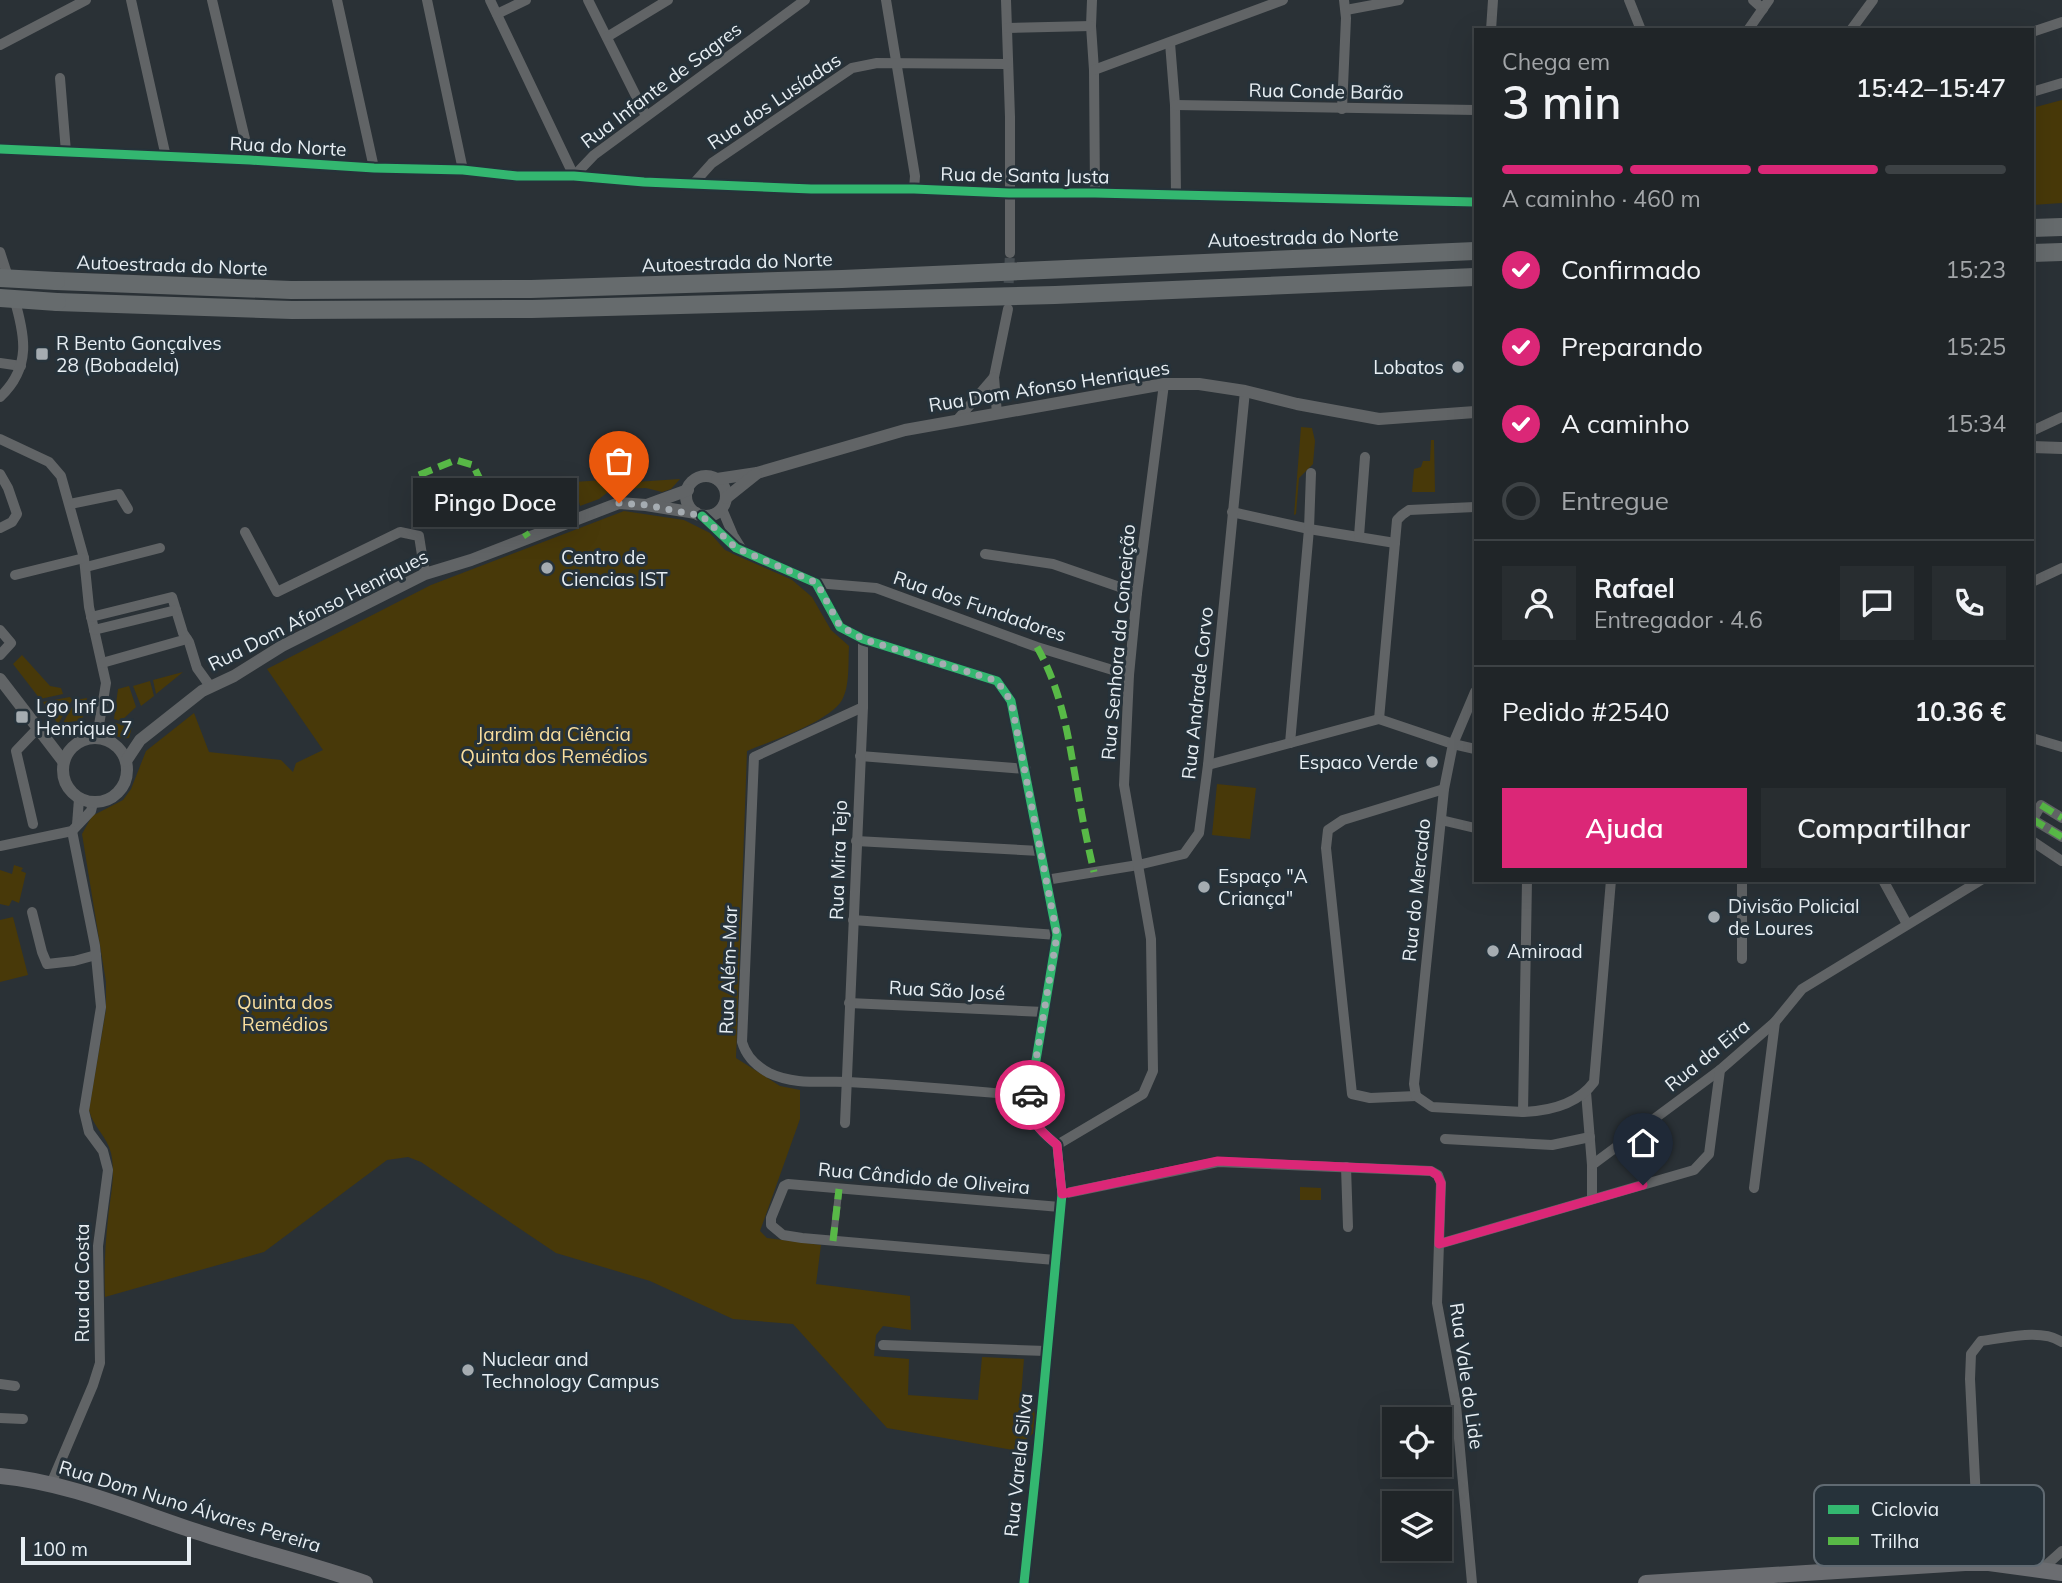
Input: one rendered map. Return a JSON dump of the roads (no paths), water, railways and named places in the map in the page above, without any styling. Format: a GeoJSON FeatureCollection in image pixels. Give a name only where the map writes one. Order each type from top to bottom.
{"type":"FeatureCollection","features":[{"type":"Feature","properties":{"kind":"highway"},"geometry":{"type":"LineString","coordinates":[[2034,228],[2062,227]]}},
{"type":"Feature","properties":{"kind":"highway","name":"Autoestrada do Norte"},"geometry":{"type":"LineString","coordinates":[[0,278],[291,290],[543,289],[842,279],[1474,251]]}},
{"type":"Feature","properties":{"kind":"highway"},"geometry":{"type":"LineString","coordinates":[[2034,253],[2062,252]]}},
{"type":"Feature","properties":{"kind":"highway"},"geometry":{"type":"LineString","coordinates":[[0,298],[292,310],[533,309],[1055,295],[1474,277]]}},
{"type":"Feature","properties":{"kind":"main road","name":"Rua Dom Nuno Álvares Pereira"},"geometry":{"type":"LineString","coordinates":[[0,1476],[51,1484],[365,1583]]}},
{"type":"Feature","properties":{"kind":"main road"},"geometry":{"type":"LineString","coordinates":[[1646,1583],[1938,1566]]}},
{"type":"Feature","properties":{"kind":"main road"},"geometry":{"type":"LineString","coordinates":[[2011,1566],[2062,1573]]}},
{"type":"Feature","properties":{"kind":"street"},"geometry":{"type":"LineString","coordinates":[[0,45],[86,0]]}},
{"type":"Feature","properties":{"kind":"street"},"geometry":{"type":"LineString","coordinates":[[131,0],[166,157]]}},
{"type":"Feature","properties":{"kind":"street"},"geometry":{"type":"LineString","coordinates":[[212,0],[250,160]]}},
{"type":"Feature","properties":{"kind":"street"},"geometry":{"type":"LineString","coordinates":[[337,0],[374,168]]}},
{"type":"Feature","properties":{"kind":"street"},"geometry":{"type":"LineString","coordinates":[[427,0],[463,170]]}},
{"type":"Feature","properties":{"kind":"street"},"geometry":{"type":"LineString","coordinates":[[490,0],[574,176]]}},
{"type":"Feature","properties":{"kind":"street"},"geometry":{"type":"LineString","coordinates":[[497,14],[526,0]]}},
{"type":"Feature","properties":{"kind":"street"},"geometry":{"type":"LineString","coordinates":[[589,0],[646,116]]}},
{"type":"Feature","properties":{"kind":"street"},"geometry":{"type":"LineString","coordinates":[[607,37],[668,0]]}},
{"type":"Feature","properties":{"kind":"street","name":"Rua Infante de Sagres"},"geometry":{"type":"LineString","coordinates":[[574,176],[594,155],[805,0]]}},
{"type":"Feature","properties":{"kind":"street"},"geometry":{"type":"LineString","coordinates":[[886,0],[915,176],[914,189]]}},
{"type":"Feature","properties":{"kind":"street"},"geometry":{"type":"LineString","coordinates":[[1006,0],[1010,117],[1010,253]]}},
{"type":"Feature","properties":{"kind":"street"},"geometry":{"type":"LineString","coordinates":[[1092,0],[1094,193]]}},
{"type":"Feature","properties":{"kind":"street"},"geometry":{"type":"LineString","coordinates":[[1094,70],[1283,0]]}},
{"type":"Feature","properties":{"kind":"street"},"geometry":{"type":"LineString","coordinates":[[1342,109],[1345,5],[1399,0]]}},
{"type":"Feature","properties":{"kind":"street"},"geometry":{"type":"LineString","coordinates":[[1491,28],[1493,0]]}},
{"type":"Feature","properties":{"kind":"street"},"geometry":{"type":"LineString","coordinates":[[1629,0],[1640,28]]}},
{"type":"Feature","properties":{"kind":"street"},"geometry":{"type":"LineString","coordinates":[[1753,0],[1763,9]]}},
{"type":"Feature","properties":{"kind":"street"},"geometry":{"type":"LineString","coordinates":[[1749,28],[1769,0]]}},
{"type":"Feature","properties":{"kind":"street"},"geometry":{"type":"LineString","coordinates":[[1852,28],[1873,0]]}},
{"type":"Feature","properties":{"kind":"street"},"geometry":{"type":"LineString","coordinates":[[2034,31],[2062,22]]}},
{"type":"Feature","properties":{"kind":"street"},"geometry":{"type":"LineString","coordinates":[[1007,28],[1091,26]]}},
{"type":"Feature","properties":{"kind":"street"},"geometry":{"type":"LineString","coordinates":[[1170,43],[1175,105],[1176,196]]}},
{"type":"Feature","properties":{"kind":"street","name":"Rua dos Lusíadas"},"geometry":{"type":"LineString","coordinates":[[694,183],[712,163],[852,68],[897,62],[1007,64]]}},
{"type":"Feature","properties":{"kind":"street"},"geometry":{"type":"LineString","coordinates":[[60,78],[66,152]]}},
{"type":"Feature","properties":{"kind":"street"},"geometry":{"type":"LineString","coordinates":[[2034,91],[2062,83]]}},
{"type":"Feature","properties":{"kind":"street","name":"Rua Conde Barão"},"geometry":{"type":"LineString","coordinates":[[1175,105],[1474,110]]}},
{"type":"Feature","properties":{"kind":"street","name":"Rua do Norte"},"geometry":{"type":"LineString","coordinates":[[0,149],[463,170],[517,176],[574,176]]}},
{"type":"Feature","properties":{"kind":"street","name":"Rua de Santa Justa"},"geometry":{"type":"LineString","coordinates":[[574,176],[644,182],[811,189],[1474,202]]}},
{"type":"Feature","properties":{"kind":"street"},"geometry":{"type":"LineString","coordinates":[[0,252],[24,334],[21,366],[15,380],[0,397]]}},
{"type":"Feature","properties":{"kind":"street"},"geometry":{"type":"LineString","coordinates":[[997,414],[994,377],[1008,309]]}},
{"type":"Feature","properties":{"kind":"street"},"geometry":{"type":"LineString","coordinates":[[0,363],[21,366]]}},
{"type":"Feature","properties":{"kind":"street"},"geometry":{"type":"LineString","coordinates":[[958,419],[994,377]]}},
{"type":"Feature","properties":{"kind":"street","name":"Rua Dom Afonso Henriques"},"geometry":{"type":"LineString","coordinates":[[716,479],[757,473],[905,430],[1164,384],[1199,384],[1245,391],[1379,419],[1474,412]]}},
{"type":"Feature","properties":{"kind":"street","name":"Rua Senhora da Conceição"},"geometry":{"type":"LineString","coordinates":[[1057,1145],[1143,1094],[1153,1071],[1151,939],[1124,785],[1129,675],[1137,593],[1164,384]]}},
{"type":"Feature","properties":{"kind":"street","name":"Rua Andrade Corvo"},"geometry":{"type":"LineString","coordinates":[[1046,880],[1138,865],[1184,853],[1199,833],[1245,391]]}},
{"type":"Feature","properties":{"kind":"street"},"geometry":{"type":"LineString","coordinates":[[2034,430],[2062,417]]}},
{"type":"Feature","properties":{"kind":"street"},"geometry":{"type":"LineString","coordinates":[[0,439],[48,461],[61,477],[70,504],[85,563],[89,607],[106,683],[97,737]]}},
{"type":"Feature","properties":{"kind":"street"},"geometry":{"type":"LineString","coordinates":[[2034,447],[2062,448]]}},
{"type":"Feature","properties":{"kind":"street"},"geometry":{"type":"LineString","coordinates":[[1359,536],[1365,457]]}},
{"type":"Feature","properties":{"kind":"street","name":"Rua Dom Afonso Henriques"},"geometry":{"type":"LineString","coordinates":[[724,504],[757,473]]}},
{"type":"Feature","properties":{"kind":"street"},"geometry":{"type":"LineString","coordinates":[[1290,743],[1309,529],[1311,473]]}},
{"type":"Feature","properties":{"kind":"street"},"geometry":{"type":"LineString","coordinates":[[0,474],[17,514],[12,522],[0,528]]}},
{"type":"Feature","properties":{"kind":"street"},"geometry":{"type":"LineString","coordinates":[[724,504],[709,516],[699,514],[688,503],[688,490],[694,481],[707,476],[716,479],[724,487],[724,504],[733,536],[744,551]]}},
{"type":"Feature","properties":{"kind":"street","name":"Rua Dom Afonso Henriques"},"geometry":{"type":"LineString","coordinates":[[646,505],[688,490]]}},
{"type":"Feature","properties":{"kind":"street"},"geometry":{"type":"LineString","coordinates":[[70,504],[119,494],[128,509]]}},
{"type":"Feature","properties":{"kind":"street","name":"Rua Dom Afonso Henriques"},"geometry":{"type":"LineString","coordinates":[[126,761],[140,740],[210,686],[234,676],[282,646],[425,574],[471,560],[619,503],[699,514]]}},
{"type":"Feature","properties":{"kind":"street"},"geometry":{"type":"LineString","coordinates":[[1379,719],[1397,520],[1409,510],[1474,507]]}},
{"type":"Feature","properties":{"kind":"street"},"geometry":{"type":"LineString","coordinates":[[1232,512],[1309,529],[1395,543]]}},
{"type":"Feature","properties":{"kind":"street","name":"Rua dos Fundadores"},"geometry":{"type":"LineString","coordinates":[[699,514],[720,532],[730,545],[817,583],[876,588],[1037,647],[1129,675]]}},
{"type":"Feature","properties":{"kind":"street"},"geometry":{"type":"LineString","coordinates":[[245,532],[277,593],[400,532],[419,536],[425,574]]}},
{"type":"Feature","properties":{"kind":"street"},"geometry":{"type":"LineString","coordinates":[[15,575],[160,548]]}},
{"type":"Feature","properties":{"kind":"street"},"geometry":{"type":"LineString","coordinates":[[985,554],[1053,564],[1137,593]]}},
{"type":"Feature","properties":{"kind":"street"},"geometry":{"type":"LineString","coordinates":[[2034,581],[2062,568]]}},
{"type":"Feature","properties":{"kind":"street"},"geometry":{"type":"LineString","coordinates":[[817,583],[840,626],[863,639],[997,681],[1011,701],[1057,935],[1030,1108],[1036,1127],[1057,1145]]}},
{"type":"Feature","properties":{"kind":"street"},"geometry":{"type":"LineString","coordinates":[[91,617],[172,597],[197,668],[210,686]]}},
{"type":"Feature","properties":{"kind":"street"},"geometry":{"type":"LineString","coordinates":[[94,630],[176,610]]}},
{"type":"Feature","properties":{"kind":"street"},"geometry":{"type":"LineString","coordinates":[[0,630],[11,643],[1,652]]}},
{"type":"Feature","properties":{"kind":"street"},"geometry":{"type":"LineString","coordinates":[[102,663],[187,639]]}},
{"type":"Feature","properties":{"kind":"street","name":"Rua Mira Tejo"},"geometry":{"type":"LineString","coordinates":[[845,1123],[863,707],[863,639]]}},
{"type":"Feature","properties":{"kind":"street"},"geometry":{"type":"LineString","coordinates":[[0,679],[63,761]]}},
{"type":"Feature","properties":{"kind":"street","name":"Rua do Mercado"},"geometry":{"type":"LineString","coordinates":[[1416,1096],[1413,1084],[1444,789],[1452,744],[1474,694]]}},
{"type":"Feature","properties":{"kind":"street","name":"Rua Além-Mar"},"geometry":{"type":"LineString","coordinates":[[863,707],[754,757],[742,1042],[744,1052],[769,1073],[800,1082],[845,1082],[1030,1096]]}},
{"type":"Feature","properties":{"kind":"street"},"geometry":{"type":"LineString","coordinates":[[1208,765],[1379,719],[1474,749]]}},
{"type":"Feature","properties":{"kind":"street"},"geometry":{"type":"LineString","coordinates":[[41,733],[73,746]]}},
{"type":"Feature","properties":{"kind":"street"},"geometry":{"type":"LineString","coordinates":[[33,824],[16,751],[41,733]]}},
{"type":"Feature","properties":{"kind":"street"},"geometry":{"type":"LineString","coordinates":[[97,737],[109,740],[118,748],[126,761],[127,773],[124,785],[116,795],[106,801],[93,803],[79,799],[68,789],[62,776],[63,761],[73,746],[84,739],[97,737]]}},
{"type":"Feature","properties":{"kind":"street"},"geometry":{"type":"LineString","coordinates":[[2034,739],[2062,747]]}},
{"type":"Feature","properties":{"kind":"street","name":"Rua Dom Afonso Henriques"},"geometry":{"type":"LineString","coordinates":[[118,748],[140,740]]}},
{"type":"Feature","properties":{"kind":"street"},"geometry":{"type":"LineString","coordinates":[[860,756],[1026,769]]}},
{"type":"Feature","properties":{"kind":"street"},"geometry":{"type":"LineString","coordinates":[[1444,789],[1343,820],[1328,830],[1326,848],[1352,1094],[1370,1098],[1416,1096],[1432,1107],[1537,1112],[1563,1105],[1586,1092],[1594,1082],[1611,882]]}},
{"type":"Feature","properties":{"kind":"street","name":"Rua da Costa"},"geometry":{"type":"LineString","coordinates":[[51,1484],[100,1363],[98,1246],[108,1170],[103,1151],[89,1132],[84,1111],[101,1007],[96,954],[74,828],[79,799]]}},
{"type":"Feature","properties":{"kind":"street"},"geometry":{"type":"LineString","coordinates":[[0,846],[74,828],[91,811],[93,803]]}},
{"type":"Feature","properties":{"kind":"street"},"geometry":{"type":"LineString","coordinates":[[2034,816],[2040,805],[2062,818]]}},
{"type":"Feature","properties":{"kind":"street"},"geometry":{"type":"LineString","coordinates":[[1441,820],[1474,828]]}},
{"type":"Feature","properties":{"kind":"street"},"geometry":{"type":"LineString","coordinates":[[2034,821],[2062,837]]}},
{"type":"Feature","properties":{"kind":"street"},"geometry":{"type":"LineString","coordinates":[[856,841],[1040,851]]}},
{"type":"Feature","properties":{"kind":"street"},"geometry":{"type":"LineString","coordinates":[[2034,842],[2062,861]]}},
{"type":"Feature","properties":{"kind":"street"},"geometry":{"type":"LineString","coordinates":[[1522,1112],[1527,882]]}},
{"type":"Feature","properties":{"kind":"street"},"geometry":{"type":"LineString","coordinates":[[1742,882],[1742,959]]}},
{"type":"Feature","properties":{"kind":"street"},"geometry":{"type":"LineString","coordinates":[[1884,882],[1907,924]]}},
{"type":"Feature","properties":{"kind":"street","name":"Rua da Eira"},"geometry":{"type":"LineString","coordinates":[[1592,1165],[1720,1070],[1775,1022],[1802,989],[1978,882]]}},
{"type":"Feature","properties":{"kind":"street"},"geometry":{"type":"LineString","coordinates":[[32,912],[47,964],[74,961],[96,954]]}},
{"type":"Feature","properties":{"kind":"street"},"geometry":{"type":"LineString","coordinates":[[853,920],[1057,935]]}},
{"type":"Feature","properties":{"kind":"street","name":"Rua São José"},"geometry":{"type":"LineString","coordinates":[[849,1003],[1044,1012]]}},
{"type":"Feature","properties":{"kind":"street"},"geometry":{"type":"LineString","coordinates":[[1754,1188],[1775,1022]]}},
{"type":"Feature","properties":{"kind":"street"},"geometry":{"type":"LineString","coordinates":[[1439,1244],[1694,1170],[1709,1154],[1720,1070]]}},
{"type":"Feature","properties":{"kind":"street"},"geometry":{"type":"LineString","coordinates":[[1586,1092],[1592,1199]]}},
{"type":"Feature","properties":{"kind":"street"},"geometry":{"type":"LineString","coordinates":[[1445,1139],[1552,1145],[1590,1137]]}},
{"type":"Feature","properties":{"kind":"street","name":"Rua Varela Silva"},"geometry":{"type":"LineString","coordinates":[[1024,1583],[1062,1194],[1057,1145]]}},
{"type":"Feature","properties":{"kind":"street","name":"Rua Vale do Lide"},"geometry":{"type":"LineString","coordinates":[[1062,1194],[1218,1161],[1431,1171],[1437,1175],[1441,1183],[1437,1303],[1456,1405],[1472,1583]]}},
{"type":"Feature","properties":{"kind":"street"},"geometry":{"type":"LineString","coordinates":[[1346,1167],[1348,1227]]}},
{"type":"Feature","properties":{"kind":"street","name":"Rua Cândido de Oliveira"},"geometry":{"type":"LineString","coordinates":[[833,1241],[783,1235],[771,1225],[771,1218],[784,1186],[788,1184],[1060,1207]]}},
{"type":"Feature","properties":{"kind":"street"},"geometry":{"type":"LineString","coordinates":[[839,1189],[833,1241],[1055,1259]]}},
{"type":"Feature","properties":{"kind":"street"},"geometry":{"type":"LineString","coordinates":[[1976,1485],[1971,1354],[1981,1341],[2040,1335],[2062,1342]]}},
{"type":"Feature","properties":{"kind":"street"},"geometry":{"type":"LineString","coordinates":[[883,1345],[1046,1351]]}},
{"type":"Feature","properties":{"kind":"street"},"geometry":{"type":"LineString","coordinates":[[0,1384],[15,1386]]}},
{"type":"Feature","properties":{"kind":"street"},"geometry":{"type":"LineString","coordinates":[[0,1418],[23,1419]]}},
{"type":"Feature","properties":{"kind":"street"},"geometry":{"type":"LineString","coordinates":[[2040,1570],[2062,1551]]}},
{"type":"Feature","properties":{"kind":"tunnel"},"geometry":{"type":"LineString","coordinates":[[1008,298],[1010,253]]}},
{"type":"Feature","properties":{"kind":"place","name":"R Bento Gonçalves 28 (Bobadela)"},"geometry":{"type":"Point","coordinates":[42,354]}},
{"type":"Feature","properties":{"kind":"place","name":"Lobatos"},"geometry":{"type":"Point","coordinates":[1458,367]}},
{"type":"Feature","properties":{"kind":"place","name":"Pingo Doce"},"geometry":{"type":"Point","coordinates":[619,503]}},
{"type":"Feature","properties":{"kind":"place","name":"Centro de Ciencias IST"},"geometry":{"type":"Point","coordinates":[547,568]}},
{"type":"Feature","properties":{"kind":"place","name":"Lgo Inf D Henrique 7"},"geometry":{"type":"Point","coordinates":[22,717]}},
{"type":"Feature","properties":{"kind":"place","name":"Espaco Verde"},"geometry":{"type":"Point","coordinates":[1432,762]}},
{"type":"Feature","properties":{"kind":"place","name":"Espaço \"A Criança\""},"geometry":{"type":"Point","coordinates":[1204,887]}},
{"type":"Feature","properties":{"kind":"place","name":"Divisão Policial de Loures"},"geometry":{"type":"Point","coordinates":[1714,917]}},
{"type":"Feature","properties":{"kind":"place","name":"Amiroad"},"geometry":{"type":"Point","coordinates":[1493,951]}},
{"type":"Feature","properties":{"kind":"place","name":"Nuclear and Technology Campus"},"geometry":{"type":"Point","coordinates":[468,1370]}},
{"type":"Feature","properties":{"kind":"park label","name":"Jardim da Ciência Quinta dos Remédios"},"geometry":{"type":"Point","coordinates":[554,745]}},
{"type":"Feature","properties":{"kind":"park label","name":"Quinta dos Remédios"},"geometry":{"type":"Point","coordinates":[285,1013]}}]}
